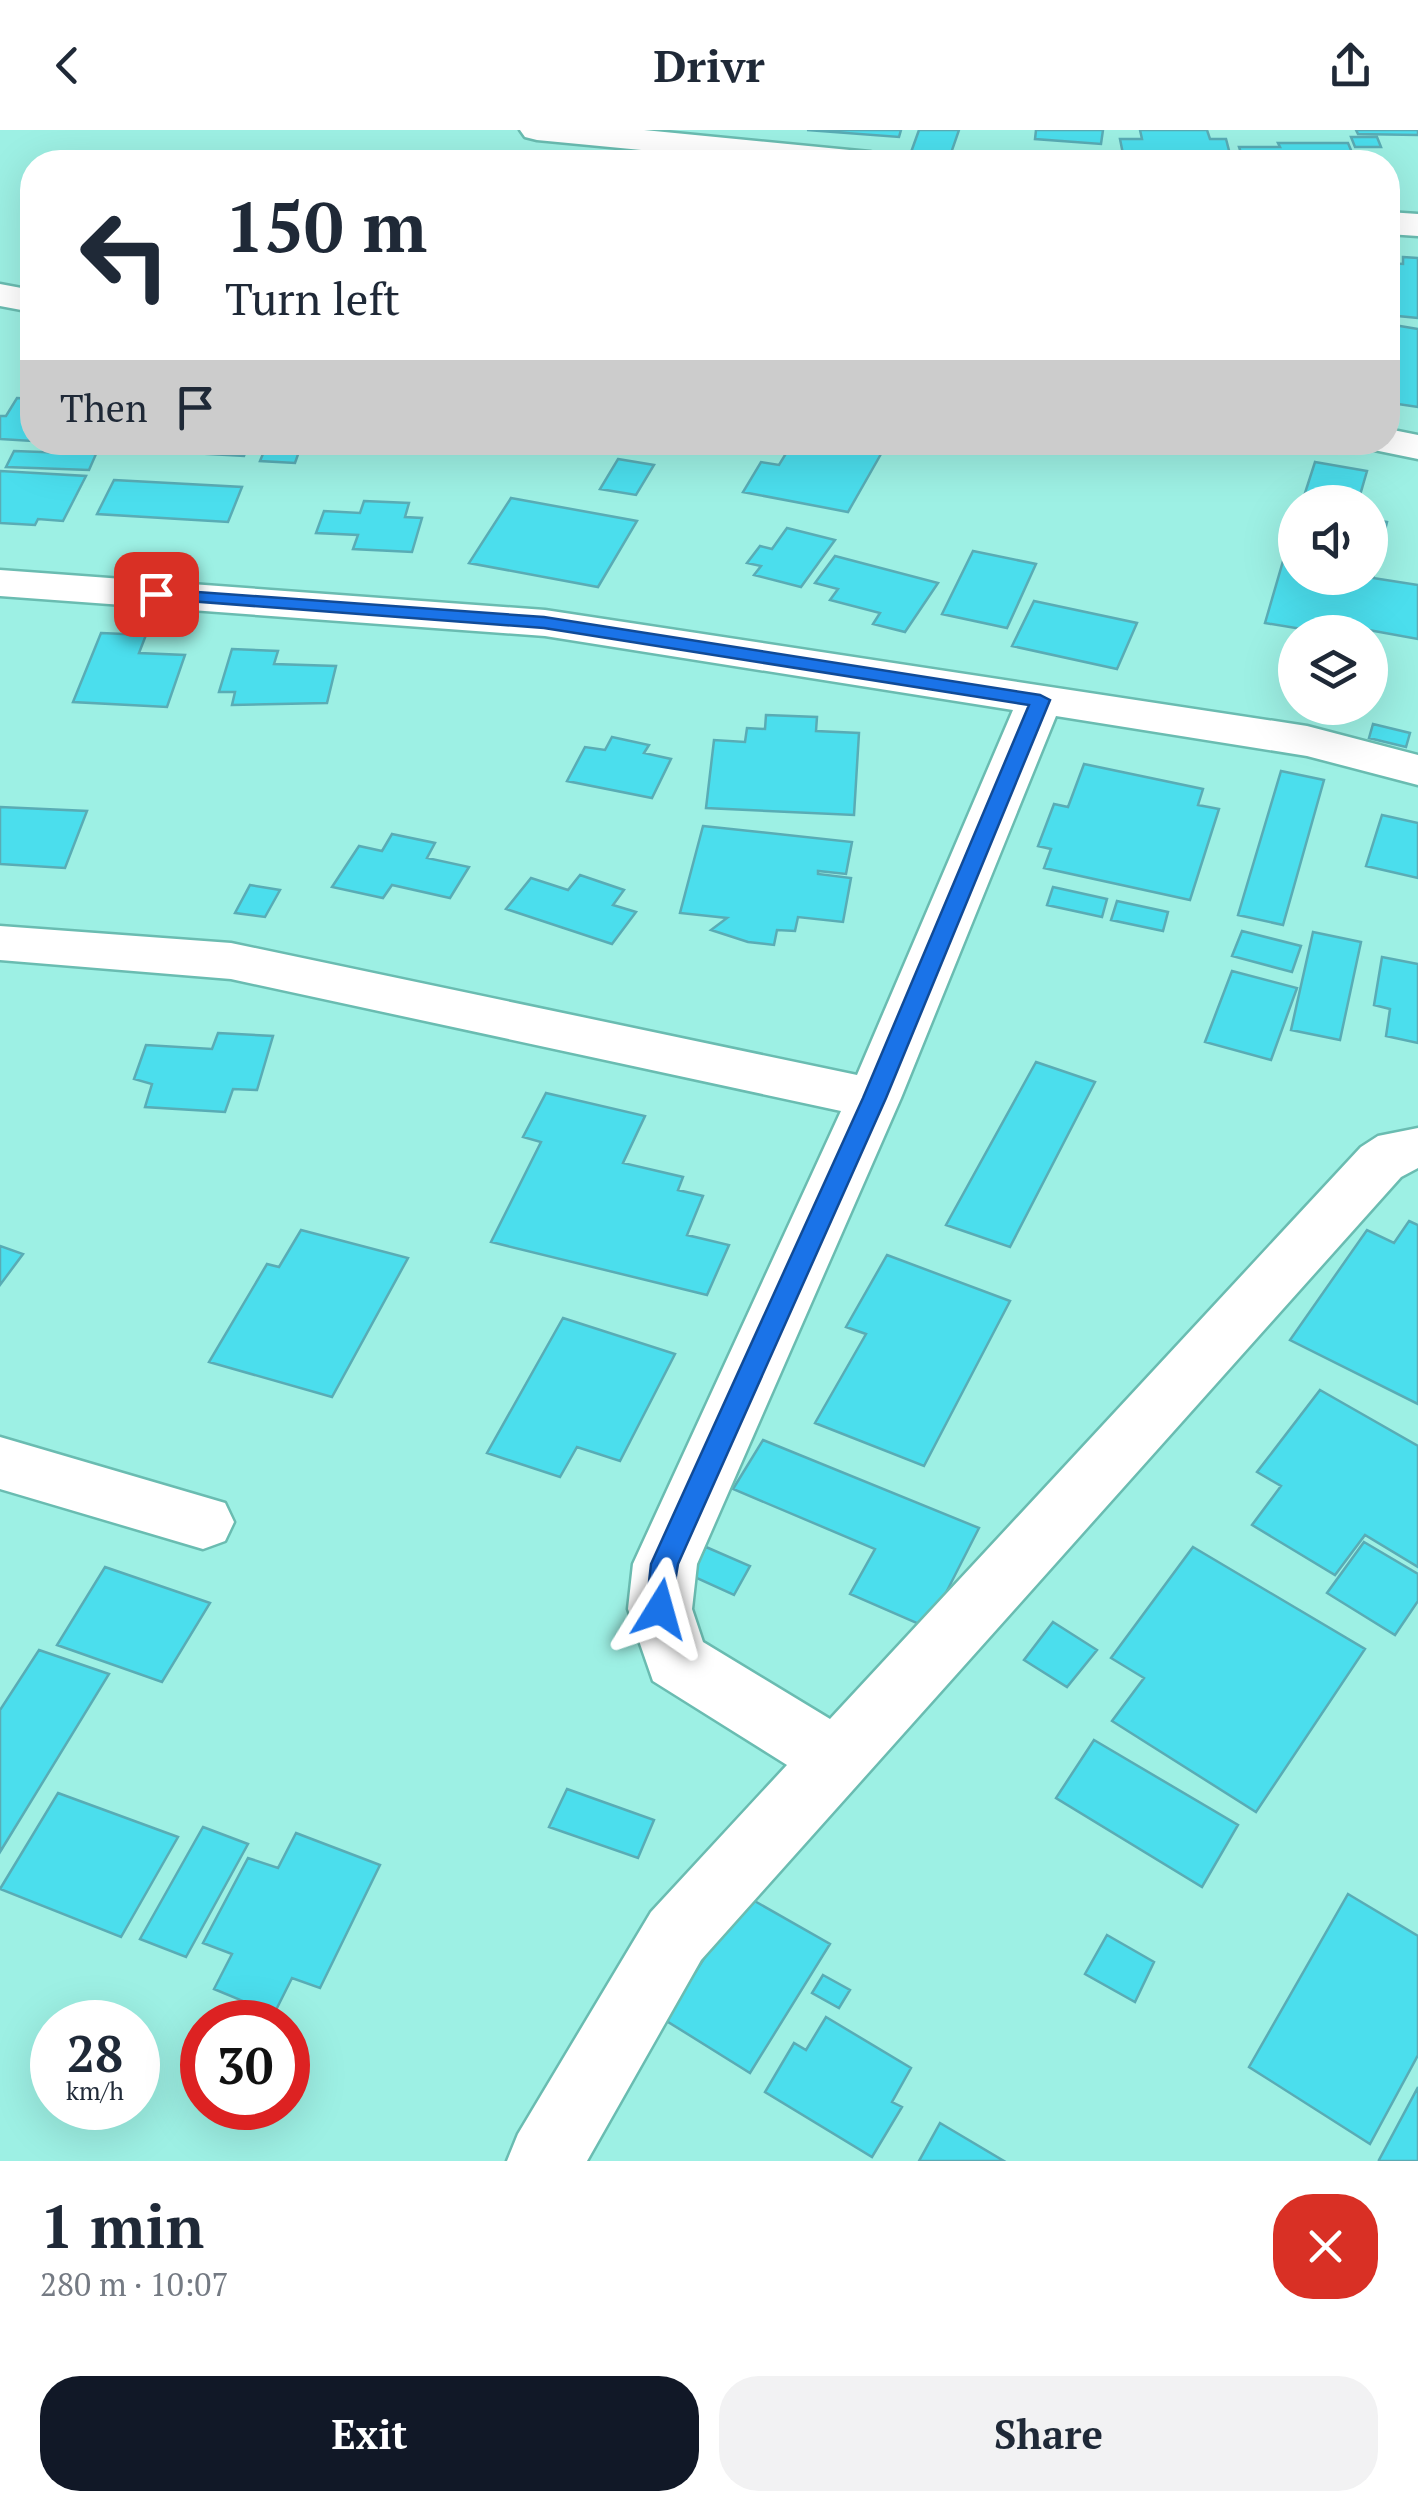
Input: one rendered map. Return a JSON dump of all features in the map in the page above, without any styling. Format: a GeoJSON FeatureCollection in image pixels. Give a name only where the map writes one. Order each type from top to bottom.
{"type":"FeatureCollection","features":[{"type":"Feature","properties":{"kind":"street"},"geometry":{"type":"LineString","coordinates":[[538,130],[746,150]]}},
{"type":"Feature","properties":{"kind":"street"},"geometry":{"type":"LineString","coordinates":[[0,583],[544,623],[1306,742],[1418,770]]}},
{"type":"Feature","properties":{"kind":"street"},"geometry":{"type":"LineString","coordinates":[[834,1758],[676,1660],[660,1609],[664,1564],[874,1098],[1040,700]]}},
{"type":"Feature","properties":{"kind":"street"},"geometry":{"type":"LineString","coordinates":[[0,944],[231,961],[874,1098]]}},
{"type":"Feature","properties":{"kind":"street"},"geometry":{"type":"LineString","coordinates":[[545,2161],[676,1936],[834,1758],[1381,1162],[1408,1149]]}},
{"type":"Feature","properties":{"kind":"street"},"geometry":{"type":"LineString","coordinates":[[0,1463],[204,1522]]}},
{"type":"Feature","properties":{"kind":"building"},"geometry":{"type":"Polygon","coordinates":[[[807,130],[901,130],[899,137],[807,130]]]}},
{"type":"Feature","properties":{"kind":"building"},"geometry":{"type":"Polygon","coordinates":[[[919,130],[959,130],[952,150],[912,150],[919,130]]]}},
{"type":"Feature","properties":{"kind":"building"},"geometry":{"type":"Polygon","coordinates":[[[1036,130],[1103,130],[1101,144],[1035,139],[1036,130]]]}},
{"type":"Feature","properties":{"kind":"building"},"geometry":{"type":"Polygon","coordinates":[[[1140,130],[1207,130],[1210,139],[1226,139],[1229,150],[1122,150],[1120,139],[1142,139],[1140,130]]]}},
{"type":"Feature","properties":{"kind":"building"},"geometry":{"type":"Polygon","coordinates":[[[1356,130],[1418,130],[1418,135],[1358,134],[1356,130]]]}},
{"type":"Feature","properties":{"kind":"building"},"geometry":{"type":"Polygon","coordinates":[[[1351,137],[1377,137],[1381,147],[1355,147],[1351,137]]]}},
{"type":"Feature","properties":{"kind":"building"},"geometry":{"type":"Polygon","coordinates":[[[1278,143],[1348,143],[1351,150],[1239,147],[1280,147],[1278,143]]]}},
{"type":"Feature","properties":{"kind":"building"},"geometry":{"type":"Polygon","coordinates":[[[1403,257],[1418,258],[1418,318],[1400,316],[1400,264],[1403,257]]]}},
{"type":"Feature","properties":{"kind":"building"},"geometry":{"type":"Polygon","coordinates":[[[1400,326],[1418,329],[1418,407],[1400,404],[1400,326]]]}},
{"type":"Feature","properties":{"kind":"building"},"geometry":{"type":"Polygon","coordinates":[[[20,398],[20,440],[0,439],[0,416],[6,416],[20,398]]]}},
{"type":"Feature","properties":{"kind":"building"},"geometry":{"type":"Polygon","coordinates":[[[14,451],[20,451],[20,455],[96,455],[89,470],[6,467],[14,451]]]}},
{"type":"Feature","properties":{"kind":"building"},"geometry":{"type":"Polygon","coordinates":[[[262,455],[298,455],[295,463],[260,461],[262,455]]]}},
{"type":"Feature","properties":{"kind":"building"},"geometry":{"type":"Polygon","coordinates":[[[785,455],[880,455],[848,512],[743,492],[761,462],[779,465],[785,455]]]}},
{"type":"Feature","properties":{"kind":"building"},"geometry":{"type":"Polygon","coordinates":[[[618,459],[654,465],[636,495],[600,489],[618,459]]]}},
{"type":"Feature","properties":{"kind":"building"},"geometry":{"type":"Polygon","coordinates":[[[1315,462],[1367,471],[1363,485],[1308,485],[1315,462]]]}},
{"type":"Feature","properties":{"kind":"building"},"geometry":{"type":"Polygon","coordinates":[[[0,471],[86,476],[63,521],[38,519],[35,525],[0,523],[0,471]]]}},
{"type":"Feature","properties":{"kind":"building"},"geometry":{"type":"Polygon","coordinates":[[[114,480],[242,487],[228,522],[97,514],[114,480]]]}},
{"type":"Feature","properties":{"kind":"building"},"geometry":{"type":"Polygon","coordinates":[[[511,498],[637,521],[598,587],[469,563],[511,498]]]}},
{"type":"Feature","properties":{"kind":"building"},"geometry":{"type":"Polygon","coordinates":[[[364,501],[409,503],[405,517],[422,518],[412,552],[353,549],[358,535],[316,533],[324,511],[360,513],[364,501]]]}},
{"type":"Feature","properties":{"kind":"building"},"geometry":{"type":"Polygon","coordinates":[[[787,528],[835,540],[801,587],[754,575],[761,566],[747,563],[760,546],[772,549],[787,528]]]}},
{"type":"Feature","properties":{"kind":"building"},"geometry":{"type":"Polygon","coordinates":[[[973,551],[1036,564],[1007,628],[942,614],[973,551]]]}},
{"type":"Feature","properties":{"kind":"building"},"geometry":{"type":"Polygon","coordinates":[[[835,556],[938,583],[905,632],[873,624],[880,613],[830,600],[838,589],[815,583],[835,556]]]}},
{"type":"Feature","properties":{"kind":"building"},"geometry":{"type":"Polygon","coordinates":[[[1278,578],[1278,595],[1388,595],[1388,580],[1418,585],[1418,639],[1388,634],[1388,615],[1278,615],[1278,625],[1265,623],[1278,578]]]}},
{"type":"Feature","properties":{"kind":"building"},"geometry":{"type":"Polygon","coordinates":[[[1034,601],[1137,623],[1117,669],[1012,646],[1034,601]]]}},
{"type":"Feature","properties":{"kind":"building"},"geometry":{"type":"Polygon","coordinates":[[[101,633],[146,635],[139,653],[185,655],[167,707],[73,702],[101,633]]]}},
{"type":"Feature","properties":{"kind":"building"},"geometry":{"type":"Polygon","coordinates":[[[232,649],[278,651],[274,664],[336,666],[327,703],[232,705],[235,692],[219,692],[232,649]]]}},
{"type":"Feature","properties":{"kind":"building"},"geometry":{"type":"Polygon","coordinates":[[[766,715],[817,717],[816,731],[859,733],[854,815],[706,808],[714,740],[745,742],[747,728],[765,729],[766,715]]]}},
{"type":"Feature","properties":{"kind":"building"},"geometry":{"type":"Polygon","coordinates":[[[1373,725],[1410,733],[1406,747],[1369,738],[1373,725]]]}},
{"type":"Feature","properties":{"kind":"building"},"geometry":{"type":"Polygon","coordinates":[[[612,737],[649,745],[644,753],[671,759],[652,798],[567,781],[585,747],[605,750],[612,737]]]}},
{"type":"Feature","properties":{"kind":"building"},"geometry":{"type":"Polygon","coordinates":[[[1084,764],[1203,789],[1198,805],[1219,809],[1190,900],[1044,868],[1051,849],[1038,846],[1054,804],[1068,807],[1084,764]]]}},
{"type":"Feature","properties":{"kind":"building"},"geometry":{"type":"Polygon","coordinates":[[[1281,771],[1324,780],[1283,925],[1238,915],[1281,771]]]}},
{"type":"Feature","properties":{"kind":"building"},"geometry":{"type":"Polygon","coordinates":[[[0,807],[87,811],[65,868],[0,864],[0,807]]]}},
{"type":"Feature","properties":{"kind":"building"},"geometry":{"type":"Polygon","coordinates":[[[1382,815],[1418,823],[1418,878],[1366,866],[1382,815]]]}},
{"type":"Feature","properties":{"kind":"building"},"geometry":{"type":"Polygon","coordinates":[[[703,826],[852,842],[846,874],[818,871],[851,878],[843,922],[798,917],[795,931],[777,930],[774,945],[748,942],[711,930],[727,918],[680,913],[703,826]]]}},
{"type":"Feature","properties":{"kind":"building"},"geometry":{"type":"Polygon","coordinates":[[[392,834],[435,843],[427,858],[469,867],[450,898],[392,885],[383,898],[332,887],[359,846],[382,851],[392,834]]]}},
{"type":"Feature","properties":{"kind":"building"},"geometry":{"type":"Polygon","coordinates":[[[580,875],[624,890],[613,905],[636,912],[612,944],[506,909],[531,878],[568,890],[580,875]]]}},
{"type":"Feature","properties":{"kind":"building"},"geometry":{"type":"Polygon","coordinates":[[[250,885],[280,890],[265,917],[235,913],[250,885]]]}},
{"type":"Feature","properties":{"kind":"building"},"geometry":{"type":"Polygon","coordinates":[[[1053,887],[1107,899],[1102,917],[1047,905],[1053,887]]]}},
{"type":"Feature","properties":{"kind":"building"},"geometry":{"type":"Polygon","coordinates":[[[1117,901],[1168,912],[1163,931],[1111,920],[1117,901]]]}},
{"type":"Feature","properties":{"kind":"building"},"geometry":{"type":"Polygon","coordinates":[[[1242,931],[1301,946],[1292,972],[1232,956],[1242,931]]]}},
{"type":"Feature","properties":{"kind":"building"},"geometry":{"type":"Polygon","coordinates":[[[1313,932],[1361,942],[1340,1040],[1291,1030],[1313,932]]]}},
{"type":"Feature","properties":{"kind":"building"},"geometry":{"type":"Polygon","coordinates":[[[1382,957],[1418,964],[1418,1043],[1386,1036],[1390,1009],[1374,1005],[1382,957]]]}},
{"type":"Feature","properties":{"kind":"building"},"geometry":{"type":"Polygon","coordinates":[[[1232,971],[1297,988],[1271,1060],[1205,1042],[1232,971]]]}},
{"type":"Feature","properties":{"kind":"building"},"geometry":{"type":"Polygon","coordinates":[[[218,1033],[273,1036],[257,1090],[233,1089],[225,1112],[145,1107],[152,1084],[134,1079],[146,1045],[212,1049],[218,1033]]]}},
{"type":"Feature","properties":{"kind":"building"},"geometry":{"type":"Polygon","coordinates":[[[1036,1062],[1095,1082],[1010,1247],[946,1225],[1036,1062]]]}},
{"type":"Feature","properties":{"kind":"building"},"geometry":{"type":"Polygon","coordinates":[[[546,1093],[645,1116],[623,1163],[683,1177],[678,1190],[703,1196],[687,1235],[729,1245],[707,1295],[491,1242],[541,1142],[523,1137],[546,1093]]]}},
{"type":"Feature","properties":{"kind":"building"},"geometry":{"type":"Polygon","coordinates":[[[1409,1221],[1418,1225],[1418,1404],[1290,1340],[1367,1230],[1394,1243],[1409,1221]]]}},
{"type":"Feature","properties":{"kind":"building"},"geometry":{"type":"Polygon","coordinates":[[[301,1230],[408,1258],[332,1397],[209,1362],[267,1264],[279,1267],[301,1230]]]}},
{"type":"Feature","properties":{"kind":"building"},"geometry":{"type":"Polygon","coordinates":[[[0,1246],[23,1254],[0,1285],[0,1246]]]}},
{"type":"Feature","properties":{"kind":"building"},"geometry":{"type":"Polygon","coordinates":[[[887,1255],[1010,1301],[924,1466],[815,1423],[866,1334],[846,1327],[887,1255]]]}},
{"type":"Feature","properties":{"kind":"building"},"geometry":{"type":"Polygon","coordinates":[[[563,1318],[675,1354],[620,1461],[577,1447],[560,1477],[487,1453],[563,1318]]]}},
{"type":"Feature","properties":{"kind":"building"},"geometry":{"type":"Polygon","coordinates":[[[1320,1390],[1418,1446],[1418,1567],[1365,1535],[1335,1575],[1252,1525],[1281,1486],[1257,1472],[1320,1390]]]}},
{"type":"Feature","properties":{"kind":"building"},"geometry":{"type":"Polygon","coordinates":[[[763,1440],[979,1528],[928,1628],[850,1594],[875,1549],[733,1489],[763,1440]]]}},
{"type":"Feature","properties":{"kind":"building"},"geometry":{"type":"Polygon","coordinates":[[[1364,1542],[1418,1574],[1418,1601],[1395,1635],[1327,1593],[1364,1542]]]}},
{"type":"Feature","properties":{"kind":"building"},"geometry":{"type":"Polygon","coordinates":[[[706,1547],[750,1566],[734,1595],[690,1575],[706,1547]]]}},
{"type":"Feature","properties":{"kind":"building"},"geometry":{"type":"Polygon","coordinates":[[[1193,1547],[1365,1649],[1256,1812],[1112,1721],[1144,1678],[1111,1658],[1193,1547]]]}},
{"type":"Feature","properties":{"kind":"building"},"geometry":{"type":"Polygon","coordinates":[[[105,1567],[210,1603],[162,1682],[57,1645],[105,1567]]]}},
{"type":"Feature","properties":{"kind":"building"},"geometry":{"type":"Polygon","coordinates":[[[1053,1622],[1097,1650],[1067,1687],[1024,1660],[1053,1622]]]}},
{"type":"Feature","properties":{"kind":"building"},"geometry":{"type":"Polygon","coordinates":[[[39,1650],[109,1674],[0,1852],[0,1710],[39,1650]]]}},
{"type":"Feature","properties":{"kind":"building"},"geometry":{"type":"Polygon","coordinates":[[[1094,1740],[1238,1825],[1202,1887],[1056,1798],[1094,1740]]]}},
{"type":"Feature","properties":{"kind":"building"},"geometry":{"type":"Polygon","coordinates":[[[567,1789],[654,1820],[638,1858],[549,1827],[567,1789]]]}},
{"type":"Feature","properties":{"kind":"building"},"geometry":{"type":"Polygon","coordinates":[[[58,1793],[178,1837],[121,1937],[0,1889],[58,1793]]]}},
{"type":"Feature","properties":{"kind":"building"},"geometry":{"type":"Polygon","coordinates":[[[203,1827],[248,1844],[186,1957],[140,1939],[203,1827]]]}},
{"type":"Feature","properties":{"kind":"building"},"geometry":{"type":"Polygon","coordinates":[[[296,1833],[380,1865],[320,1988],[292,1978],[281,2000],[240,2000],[214,1989],[232,1954],[203,1943],[248,1858],[278,1868],[296,1833]]]}},
{"type":"Feature","properties":{"kind":"building"},"geometry":{"type":"Polygon","coordinates":[[[1348,1894],[1418,1936],[1418,2055],[1370,2144],[1249,2067],[1348,1894]]]}},
{"type":"Feature","properties":{"kind":"building"},"geometry":{"type":"Polygon","coordinates":[[[744,1895],[830,1944],[750,2073],[665,2020],[744,1895]]]}},
{"type":"Feature","properties":{"kind":"building"},"geometry":{"type":"Polygon","coordinates":[[[1107,1935],[1154,1962],[1135,2002],[1085,1974],[1107,1935]]]}},
{"type":"Feature","properties":{"kind":"building"},"geometry":{"type":"Polygon","coordinates":[[[823,1975],[850,1990],[839,2008],[812,1993],[823,1975]]]}},
{"type":"Feature","properties":{"kind":"building"},"geometry":{"type":"Polygon","coordinates":[[[826,2017],[911,2068],[892,2102],[902,2107],[872,2157],[765,2092],[794,2043],[806,2050],[826,2017]]]}},
{"type":"Feature","properties":{"kind":"building"},"geometry":{"type":"Polygon","coordinates":[[[1418,2087],[1418,2161],[1379,2160],[1418,2087]]]}},
{"type":"Feature","properties":{"kind":"building"},"geometry":{"type":"Polygon","coordinates":[[[940,2123],[1004,2161],[919,2161],[940,2123]]]}},
{"type":"Feature","properties":{"kind":"route"},"geometry":{"type":"LineString","coordinates":[[156,594],[544,623],[1040,700],[874,1098],[664,1564],[660,1609]]}}]}
